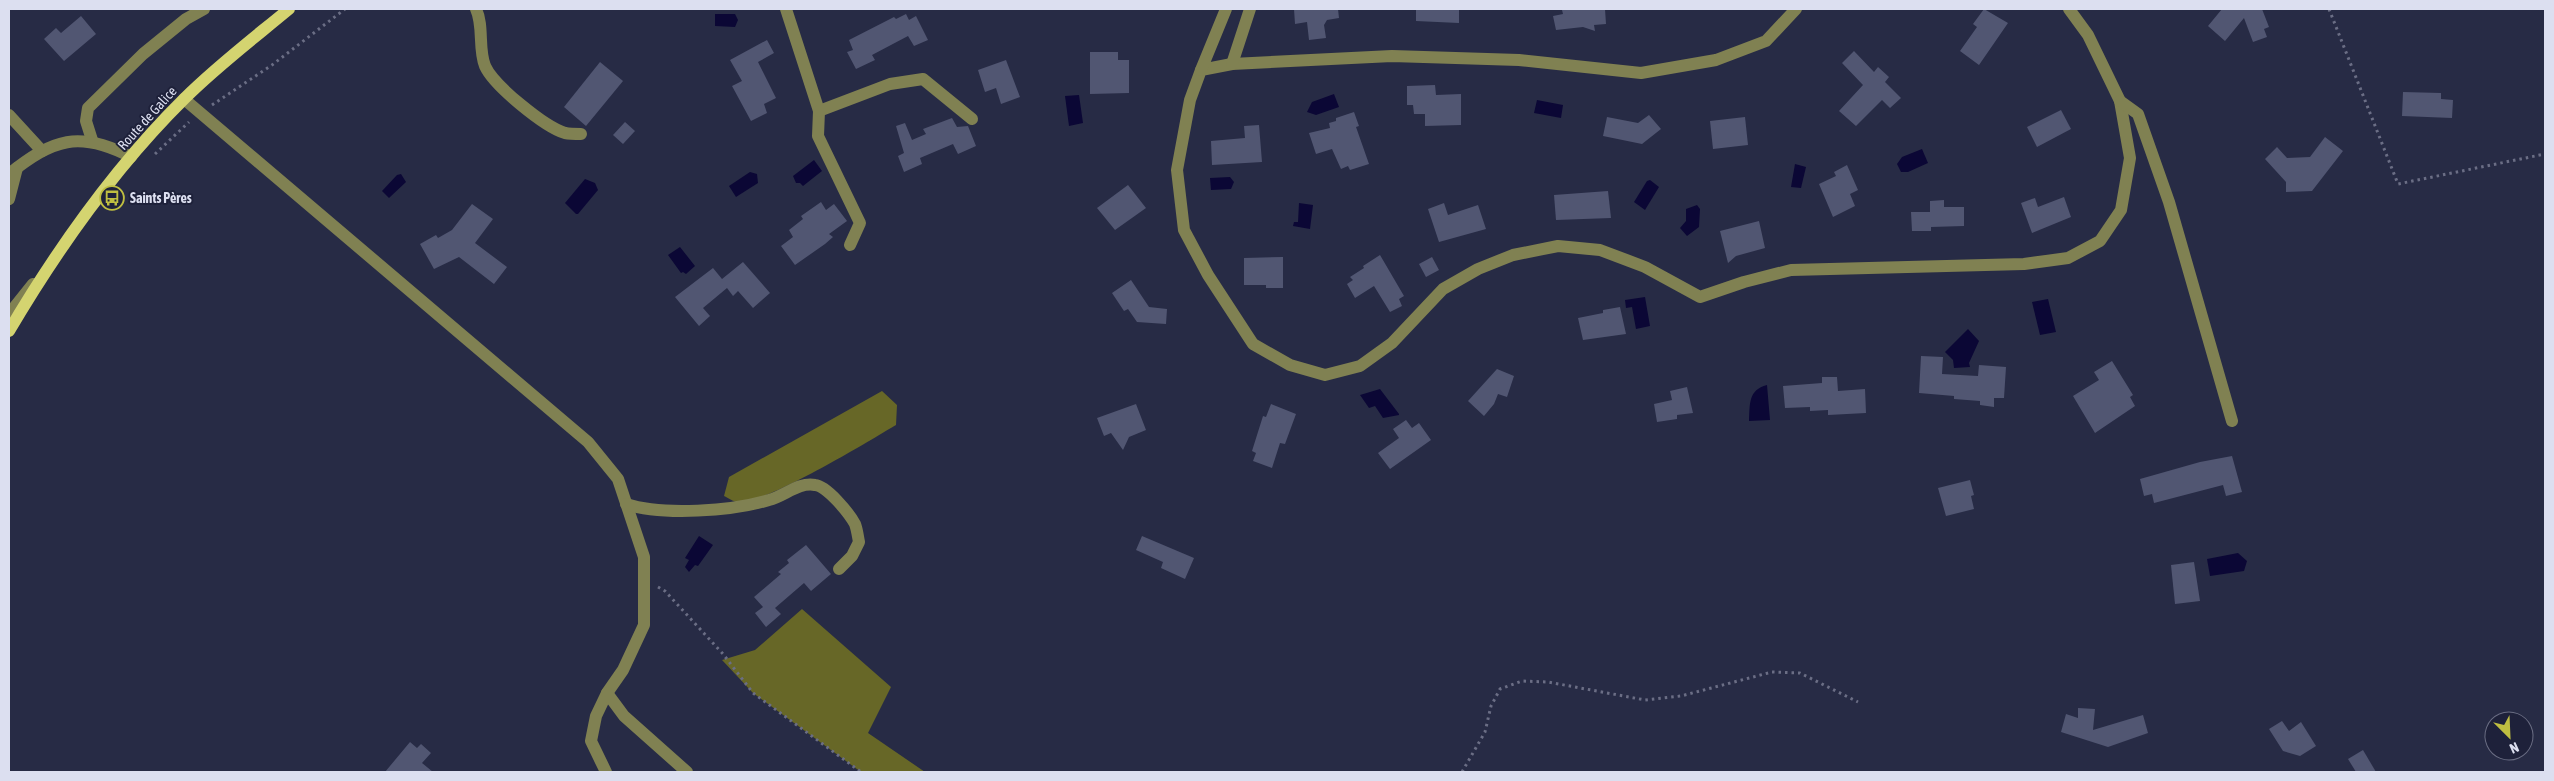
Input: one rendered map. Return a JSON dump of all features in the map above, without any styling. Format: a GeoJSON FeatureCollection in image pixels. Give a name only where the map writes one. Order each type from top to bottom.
{"type":"FeatureCollection","features":[{"type":"Feature","properties":{"kind":"main road","name":"Route de Galice"},"geometry":{"type":"LineString","coordinates":[[9,331],[47,267],[131,157],[184,99],[288,9]]}},
{"type":"Feature","properties":{"kind":"street"},"geometry":{"type":"LineString","coordinates":[[92,140],[86,121],[88,108],[143,54],[186,19],[204,9]]}},
{"type":"Feature","properties":{"kind":"street"},"geometry":{"type":"LineString","coordinates":[[476,9],[485,66],[496,83],[505,93],[555,128],[565,133],[581,134]]}},
{"type":"Feature","properties":{"kind":"street"},"geometry":{"type":"LineString","coordinates":[[786,9],[819,111],[818,136],[860,223],[850,245]]}},
{"type":"Feature","properties":{"kind":"street"},"geometry":{"type":"LineString","coordinates":[[1226,9],[1190,100],[1177,170],[1184,230],[1208,275],[1252,344],[1290,365],[1325,375],[1360,366],[1392,343],[1443,289],[1478,269],[1513,255],[1558,246],[1600,250],[1645,267],[1700,297],[1744,282],[1791,270],[2024,264],[2068,258],[2100,241],[2121,210],[2130,158],[2120,101],[2088,35],[2069,9]]}},
{"type":"Feature","properties":{"kind":"street"},"geometry":{"type":"LineString","coordinates":[[1232,64],[1250,9]]}},
{"type":"Feature","properties":{"kind":"street"},"geometry":{"type":"LineString","coordinates":[[1201,70],[1232,64],[1392,56],[1519,60],[1641,73],[1716,60],[1766,41],[1796,9]]}},
{"type":"Feature","properties":{"kind":"street"},"geometry":{"type":"LineString","coordinates":[[819,111],[890,84],[923,79],[972,119]]}},
{"type":"Feature","properties":{"kind":"street"},"geometry":{"type":"LineString","coordinates":[[184,99],[588,442],[618,479],[644,557],[644,625],[623,670],[607,692],[596,716],[591,740],[606,772]]}},
{"type":"Feature","properties":{"kind":"street"},"geometry":{"type":"LineString","coordinates":[[2120,101],[2138,114],[2169,202],[2232,421]]}},
{"type":"Feature","properties":{"kind":"street"},"geometry":{"type":"LineString","coordinates":[[9,116],[42,151]]}},
{"type":"Feature","properties":{"kind":"street"},"geometry":{"type":"LineString","coordinates":[[9,199],[13,171],[42,151],[67,142],[92,140],[131,157]]}},
{"type":"Feature","properties":{"kind":"street","name":"Route de Galice"},"geometry":{"type":"LineString","coordinates":[[9,314],[47,267]]}},
{"type":"Feature","properties":{"kind":"street"},"geometry":{"type":"LineString","coordinates":[[626,504],[645,510],[660,511],[745,507],[772,499],[805,484],[818,485],[829,492],[855,524],[859,542],[852,556],[839,569]]}},
{"type":"Feature","properties":{"kind":"street"},"geometry":{"type":"LineString","coordinates":[[607,692],[624,716],[687,772]]}},
{"type":"Feature","properties":{"kind":"path"},"geometry":{"type":"LineString","coordinates":[[149,160],[199,113],[234,92],[345,9]]}},
{"type":"Feature","properties":{"kind":"path"},"geometry":{"type":"LineString","coordinates":[[2329,9],[2398,184],[2545,154]]}},
{"type":"Feature","properties":{"kind":"path"},"geometry":{"type":"LineString","coordinates":[[644,580],[665,591],[723,654],[753,693],[861,772]]}},
{"type":"Feature","properties":{"kind":"path"},"geometry":{"type":"LineString","coordinates":[[1462,772],[1485,732],[1491,706],[1500,689],[1522,681],[1548,682],[1645,700],[1680,696],[1772,672],[1800,673],[1858,702]]}},
{"type":"Feature","properties":{"kind":"shaded area"},"geometry":{"type":"Polygon","coordinates":[[[715,14],[735,14],[738,20],[735,27],[715,26],[715,14]]]}},
{"type":"Feature","properties":{"kind":"shaded area"},"geometry":{"type":"Polygon","coordinates":[[[1334,94],[1339,107],[1316,115],[1307,112],[1312,102],[1334,94]]]}},
{"type":"Feature","properties":{"kind":"shaded area"},"geometry":{"type":"Polygon","coordinates":[[[1079,95],[1083,123],[1069,126],[1065,96],[1079,95]]]}},
{"type":"Feature","properties":{"kind":"shaded area"},"geometry":{"type":"Polygon","coordinates":[[[1537,100],[1563,105],[1561,118],[1534,113],[1537,100]]]}},
{"type":"Feature","properties":{"kind":"shaded area"},"geometry":{"type":"Polygon","coordinates":[[[1922,149],[1928,163],[1908,172],[1901,172],[1897,164],[1902,157],[1922,149]]]}},
{"type":"Feature","properties":{"kind":"shaded area"},"geometry":{"type":"Polygon","coordinates":[[[814,160],[822,171],[803,186],[800,183],[796,183],[793,176],[814,160]]]}},
{"type":"Feature","properties":{"kind":"shaded area"},"geometry":{"type":"Polygon","coordinates":[[[1795,164],[1806,167],[1801,188],[1791,187],[1795,164]]]}},
{"type":"Feature","properties":{"kind":"shaded area"},"geometry":{"type":"Polygon","coordinates":[[[750,172],[757,174],[758,183],[736,197],[729,186],[750,172]]]}},
{"type":"Feature","properties":{"kind":"shaded area"},"geometry":{"type":"Polygon","coordinates":[[[401,174],[406,182],[389,198],[382,191],[397,175],[401,174]]]}},
{"type":"Feature","properties":{"kind":"shaded area"},"geometry":{"type":"Polygon","coordinates":[[[1230,177],[1234,182],[1231,189],[1211,190],[1210,178],[1230,177]]]}},
{"type":"Feature","properties":{"kind":"shaded area"},"geometry":{"type":"Polygon","coordinates":[[[585,179],[595,183],[598,190],[576,214],[565,203],[585,179]]]}},
{"type":"Feature","properties":{"kind":"shaded area"},"geometry":{"type":"Polygon","coordinates":[[[1650,180],[1659,187],[1645,210],[1634,202],[1647,181],[1650,180]]]}},
{"type":"Feature","properties":{"kind":"shaded area"},"geometry":{"type":"Polygon","coordinates":[[[1299,203],[1313,205],[1310,229],[1293,226],[1294,222],[1298,222],[1299,203]]]}},
{"type":"Feature","properties":{"kind":"shaded area"},"geometry":{"type":"Polygon","coordinates":[[[1697,205],[1700,209],[1699,227],[1687,236],[1680,228],[1686,221],[1686,209],[1697,205]]]}},
{"type":"Feature","properties":{"kind":"shaded area"},"geometry":{"type":"Polygon","coordinates":[[[680,247],[695,266],[686,274],[681,273],[668,255],[680,247]]]}},
{"type":"Feature","properties":{"kind":"shaded area"},"geometry":{"type":"Polygon","coordinates":[[[1645,297],[1650,326],[1636,329],[1632,307],[1626,308],[1625,300],[1645,297]]]}},
{"type":"Feature","properties":{"kind":"shaded area"},"geometry":{"type":"Polygon","coordinates":[[[2048,299],[2056,332],[2040,335],[2032,302],[2048,299]]]}},
{"type":"Feature","properties":{"kind":"shaded area"},"geometry":{"type":"Polygon","coordinates":[[[1968,329],[1979,341],[1969,363],[1970,367],[1954,368],[1953,360],[1945,352],[1968,329]]]}},
{"type":"Feature","properties":{"kind":"shaded area"},"geometry":{"type":"Polygon","coordinates":[[[1767,385],[1770,420],[1749,421],[1750,403],[1753,394],[1756,390],[1767,385]]]}},
{"type":"Feature","properties":{"kind":"shaded area"},"geometry":{"type":"Polygon","coordinates":[[[1380,389],[1399,415],[1383,418],[1375,406],[1369,408],[1360,395],[1380,389]]]}},
{"type":"Feature","properties":{"kind":"shaded area"},"geometry":{"type":"Polygon","coordinates":[[[882,391],[897,405],[896,425],[817,471],[770,493],[751,500],[738,502],[724,496],[729,477],[882,391]]]}},
{"type":"Feature","properties":{"kind":"shaded area"},"geometry":{"type":"Polygon","coordinates":[[[699,536],[713,545],[698,566],[695,565],[689,572],[685,567],[689,560],[685,558],[699,536]]]}},
{"type":"Feature","properties":{"kind":"shaded area"},"geometry":{"type":"Polygon","coordinates":[[[2238,553],[2247,561],[2244,571],[2210,576],[2207,559],[2238,553]]]}},
{"type":"Feature","properties":{"kind":"shaded area"},"geometry":{"type":"Polygon","coordinates":[[[802,609],[891,687],[868,733],[925,772],[861,772],[753,693],[722,660],[755,650],[802,609]]]}},
{"type":"Feature","properties":{"kind":"building"},"geometry":{"type":"Polygon","coordinates":[[[1294,9],[1338,9],[1339,18],[1327,20],[1324,25],[1326,38],[1309,40],[1307,22],[1295,24],[1294,9]]]}},
{"type":"Feature","properties":{"kind":"building"},"geometry":{"type":"Polygon","coordinates":[[[1416,9],[1459,9],[1459,23],[1416,21],[1416,9]]]}},
{"type":"Feature","properties":{"kind":"building"},"geometry":{"type":"Polygon","coordinates":[[[1605,9],[1606,24],[1594,25],[1595,31],[1583,27],[1556,30],[1553,16],[1563,14],[1562,10],[1605,9]]]}},
{"type":"Feature","properties":{"kind":"building"},"geometry":{"type":"Polygon","coordinates":[[[1984,9],[2008,23],[1979,65],[1960,51],[1977,27],[1973,24],[1984,9]]]}},
{"type":"Feature","properties":{"kind":"building"},"geometry":{"type":"Polygon","coordinates":[[[2222,9],[2262,9],[2269,27],[2264,29],[2267,37],[2253,42],[2244,18],[2225,41],[2208,26],[2222,9]]]}},
{"type":"Feature","properties":{"kind":"building"},"geometry":{"type":"Polygon","coordinates":[[[906,14],[909,20],[916,16],[928,40],[914,46],[908,36],[872,55],[875,60],[856,69],[847,52],[853,50],[849,40],[894,17],[896,19],[906,14]]]}},
{"type":"Feature","properties":{"kind":"building"},"geometry":{"type":"Polygon","coordinates":[[[81,16],[96,34],[64,61],[44,39],[56,28],[61,33],[81,16]]]}},
{"type":"Feature","properties":{"kind":"building"},"geometry":{"type":"Polygon","coordinates":[[[767,40],[774,53],[758,62],[776,98],[764,104],[767,113],[751,121],[732,86],[742,81],[730,60],[767,40]]]}},
{"type":"Feature","properties":{"kind":"building"},"geometry":{"type":"Polygon","coordinates":[[[1854,51],[1874,72],[1878,67],[1889,77],[1885,82],[1901,98],[1890,108],[1882,100],[1856,126],[1839,111],[1863,85],[1842,63],[1854,51]]]}},
{"type":"Feature","properties":{"kind":"building"},"geometry":{"type":"Polygon","coordinates":[[[1090,52],[1118,52],[1118,60],[1129,60],[1129,93],[1090,94],[1090,52]]]}},
{"type":"Feature","properties":{"kind":"building"},"geometry":{"type":"Polygon","coordinates":[[[1006,60],[1020,97],[1001,104],[996,88],[985,92],[978,70],[1006,60]]]}},
{"type":"Feature","properties":{"kind":"building"},"geometry":{"type":"Polygon","coordinates":[[[600,62],[623,81],[586,126],[564,107],[600,62]]]}},
{"type":"Feature","properties":{"kind":"building"},"geometry":{"type":"Polygon","coordinates":[[[1435,85],[1436,95],[1461,94],[1461,125],[1425,126],[1425,114],[1414,114],[1413,105],[1407,105],[1407,86],[1435,85]]]}},
{"type":"Feature","properties":{"kind":"building"},"geometry":{"type":"Polygon","coordinates":[[[2403,92],[2441,93],[2441,99],[2453,100],[2452,118],[2402,116],[2403,92]]]}},
{"type":"Feature","properties":{"kind":"building"},"geometry":{"type":"Polygon","coordinates":[[[2061,110],[2071,129],[2037,147],[2027,127],[2061,110]]]}},
{"type":"Feature","properties":{"kind":"building"},"geometry":{"type":"Polygon","coordinates":[[[1354,112],[1359,126],[1356,127],[1369,164],[1350,170],[1348,166],[1341,169],[1332,149],[1316,154],[1309,133],[1330,128],[1329,123],[1336,121],[1336,118],[1354,112]]]}},
{"type":"Feature","properties":{"kind":"building"},"geometry":{"type":"Polygon","coordinates":[[[1649,115],[1661,129],[1642,144],[1603,136],[1607,117],[1638,123],[1649,115]]]}},
{"type":"Feature","properties":{"kind":"building"},"geometry":{"type":"Polygon","coordinates":[[[1745,117],[1748,145],[1713,149],[1710,121],[1745,117]]]}},
{"type":"Feature","properties":{"kind":"building"},"geometry":{"type":"Polygon","coordinates":[[[952,118],[957,127],[968,126],[976,146],[958,154],[953,144],[920,158],[922,164],[904,172],[898,156],[904,153],[896,126],[905,123],[912,140],[926,134],[923,129],[952,118]]]}},
{"type":"Feature","properties":{"kind":"building"},"geometry":{"type":"Polygon","coordinates":[[[625,122],[635,131],[623,144],[613,135],[625,122]]]}},
{"type":"Feature","properties":{"kind":"building"},"geometry":{"type":"Polygon","coordinates":[[[1259,125],[1262,162],[1212,165],[1211,141],[1245,138],[1244,126],[1259,125]]]}},
{"type":"Feature","properties":{"kind":"building"},"geometry":{"type":"Polygon","coordinates":[[[2325,137],[2343,151],[2312,191],[2286,192],[2286,182],[2265,159],[2277,147],[2287,158],[2310,157],[2325,137]]]}},
{"type":"Feature","properties":{"kind":"building"},"geometry":{"type":"Polygon","coordinates":[[[1847,165],[1858,190],[1850,194],[1855,206],[1833,217],[1819,184],[1836,176],[1834,172],[1847,165]]]}},
{"type":"Feature","properties":{"kind":"building"},"geometry":{"type":"Polygon","coordinates":[[[1128,185],[1146,208],[1115,230],[1097,208],[1128,185]]]}},
{"type":"Feature","properties":{"kind":"building"},"geometry":{"type":"Polygon","coordinates":[[[1608,191],[1611,218],[1556,220],[1554,195],[1608,191]]]}},
{"type":"Feature","properties":{"kind":"building"},"geometry":{"type":"Polygon","coordinates":[[[2064,197],[2071,217],[2032,233],[2021,203],[2035,198],[2038,207],[2064,197]]]}},
{"type":"Feature","properties":{"kind":"building"},"geometry":{"type":"Polygon","coordinates":[[[1944,200],[1944,207],[1964,207],[1964,226],[1931,227],[1931,231],[1912,231],[1911,212],[1930,212],[1930,201],[1944,200]]]}},
{"type":"Feature","properties":{"kind":"building"},"geometry":{"type":"Polygon","coordinates":[[[821,202],[826,210],[834,204],[847,221],[829,234],[833,237],[825,244],[795,265],[781,246],[793,237],[789,230],[803,219],[801,216],[821,202]]]}},
{"type":"Feature","properties":{"kind":"building"},"geometry":{"type":"Polygon","coordinates":[[[1444,203],[1448,215],[1478,205],[1486,229],[1439,242],[1428,209],[1444,203]]]}},
{"type":"Feature","properties":{"kind":"building"},"geometry":{"type":"Polygon","coordinates":[[[472,204],[493,219],[475,243],[507,267],[494,284],[459,257],[434,269],[420,244],[436,235],[438,238],[452,230],[472,204]]]}},
{"type":"Feature","properties":{"kind":"building"},"geometry":{"type":"Polygon","coordinates":[[[1759,221],[1765,248],[1736,256],[1728,263],[1720,231],[1759,221]]]}},
{"type":"Feature","properties":{"kind":"building"},"geometry":{"type":"Polygon","coordinates":[[[1380,255],[1404,296],[1399,299],[1402,306],[1390,312],[1374,286],[1355,298],[1347,284],[1353,280],[1350,277],[1380,255]]]}},
{"type":"Feature","properties":{"kind":"building"},"geometry":{"type":"Polygon","coordinates":[[[1283,257],[1283,288],[1266,288],[1266,285],[1244,285],[1244,258],[1283,257]]]}},
{"type":"Feature","properties":{"kind":"building"},"geometry":{"type":"Polygon","coordinates":[[[1432,257],[1439,270],[1426,277],[1419,264],[1432,257]]]}},
{"type":"Feature","properties":{"kind":"building"},"geometry":{"type":"Polygon","coordinates":[[[743,262],[770,293],[753,308],[738,291],[733,296],[727,288],[703,308],[710,316],[699,326],[675,297],[713,268],[722,279],[743,262]]]}},
{"type":"Feature","properties":{"kind":"building"},"geometry":{"type":"Polygon","coordinates":[[[1131,280],[1149,307],[1167,309],[1166,324],[1137,322],[1128,309],[1124,311],[1112,293],[1131,280]]]}},
{"type":"Feature","properties":{"kind":"building"},"geometry":{"type":"Polygon","coordinates":[[[1620,307],[1626,334],[1583,340],[1578,318],[1620,307]]]}},
{"type":"Feature","properties":{"kind":"building"},"geometry":{"type":"Polygon","coordinates":[[[1921,356],[1943,357],[1942,374],[1978,376],[1979,365],[2006,367],[2004,398],[1994,398],[1994,407],[1980,405],[1980,401],[1954,399],[1954,396],[1919,393],[1921,356]]]}},
{"type":"Feature","properties":{"kind":"building"},"geometry":{"type":"Polygon","coordinates":[[[2112,361],[2133,395],[2130,397],[2135,406],[2095,433],[2073,396],[2099,380],[2094,372],[2112,361]]]}},
{"type":"Feature","properties":{"kind":"building"},"geometry":{"type":"Polygon","coordinates":[[[1497,369],[1514,376],[1507,397],[1498,394],[1494,404],[1484,416],[1468,401],[1497,369]]]}},
{"type":"Feature","properties":{"kind":"building"},"geometry":{"type":"Polygon","coordinates":[[[1822,377],[1837,377],[1838,391],[1865,389],[1866,413],[1828,415],[1828,410],[1810,411],[1810,407],[1785,408],[1783,386],[1822,383],[1822,377]]]}},
{"type":"Feature","properties":{"kind":"building"},"geometry":{"type":"Polygon","coordinates":[[[1687,387],[1693,413],[1677,415],[1677,419],[1657,422],[1654,404],[1672,400],[1670,391],[1687,387]]]}},
{"type":"Feature","properties":{"kind":"building"},"geometry":{"type":"Polygon","coordinates":[[[1136,404],[1146,430],[1129,437],[1123,450],[1111,433],[1104,436],[1097,418],[1136,404]]]}},
{"type":"Feature","properties":{"kind":"building"},"geometry":{"type":"Polygon","coordinates":[[[1271,404],[1296,414],[1285,444],[1280,443],[1272,468],[1253,461],[1256,453],[1252,451],[1263,416],[1266,417],[1271,404]]]}},
{"type":"Feature","properties":{"kind":"building"},"geometry":{"type":"Polygon","coordinates":[[[1406,420],[1412,428],[1419,423],[1431,440],[1390,469],[1378,453],[1399,438],[1393,429],[1406,420]]]}},
{"type":"Feature","properties":{"kind":"building"},"geometry":{"type":"Polygon","coordinates":[[[2232,456],[2242,492],[2226,496],[2223,485],[2154,503],[2152,494],[2144,496],[2140,479],[2200,462],[2232,456]]]}},
{"type":"Feature","properties":{"kind":"building"},"geometry":{"type":"Polygon","coordinates":[[[1970,480],[1974,495],[1971,496],[1974,509],[1946,516],[1938,488],[1970,480]]]}},
{"type":"Feature","properties":{"kind":"building"},"geometry":{"type":"Polygon","coordinates":[[[1142,536],[1194,558],[1185,579],[1161,568],[1163,562],[1136,550],[1142,536]]]}},
{"type":"Feature","properties":{"kind":"building"},"geometry":{"type":"Polygon","coordinates":[[[806,545],[831,574],[811,591],[804,583],[775,608],[781,614],[766,627],[755,613],[763,607],[754,597],[781,574],[778,572],[789,563],[787,560],[806,545]]]}},
{"type":"Feature","properties":{"kind":"building"},"geometry":{"type":"Polygon","coordinates":[[[2194,562],[2200,601],[2175,604],[2171,565],[2194,562]]]}},
{"type":"Feature","properties":{"kind":"building"},"geometry":{"type":"Polygon","coordinates":[[[2078,708],[2095,709],[2093,730],[2143,715],[2148,733],[2108,747],[2061,732],[2066,714],[2078,718],[2078,708]]]}},
{"type":"Feature","properties":{"kind":"building"},"geometry":{"type":"Polygon","coordinates":[[[2282,721],[2289,731],[2301,722],[2316,746],[2300,756],[2283,751],[2269,729],[2282,721]]]}},
{"type":"Feature","properties":{"kind":"building"},"geometry":{"type":"Polygon","coordinates":[[[410,742],[417,748],[421,744],[431,753],[422,763],[433,772],[385,772],[410,742]]]}},
{"type":"Feature","properties":{"kind":"building"},"geometry":{"type":"Polygon","coordinates":[[[2363,750],[2376,772],[2356,772],[2348,759],[2363,750]]]}},
{"type":"Feature","properties":{"kind":"place","name":"Saints Pères"},"geometry":{"type":"Point","coordinates":[112,198]}}]}
